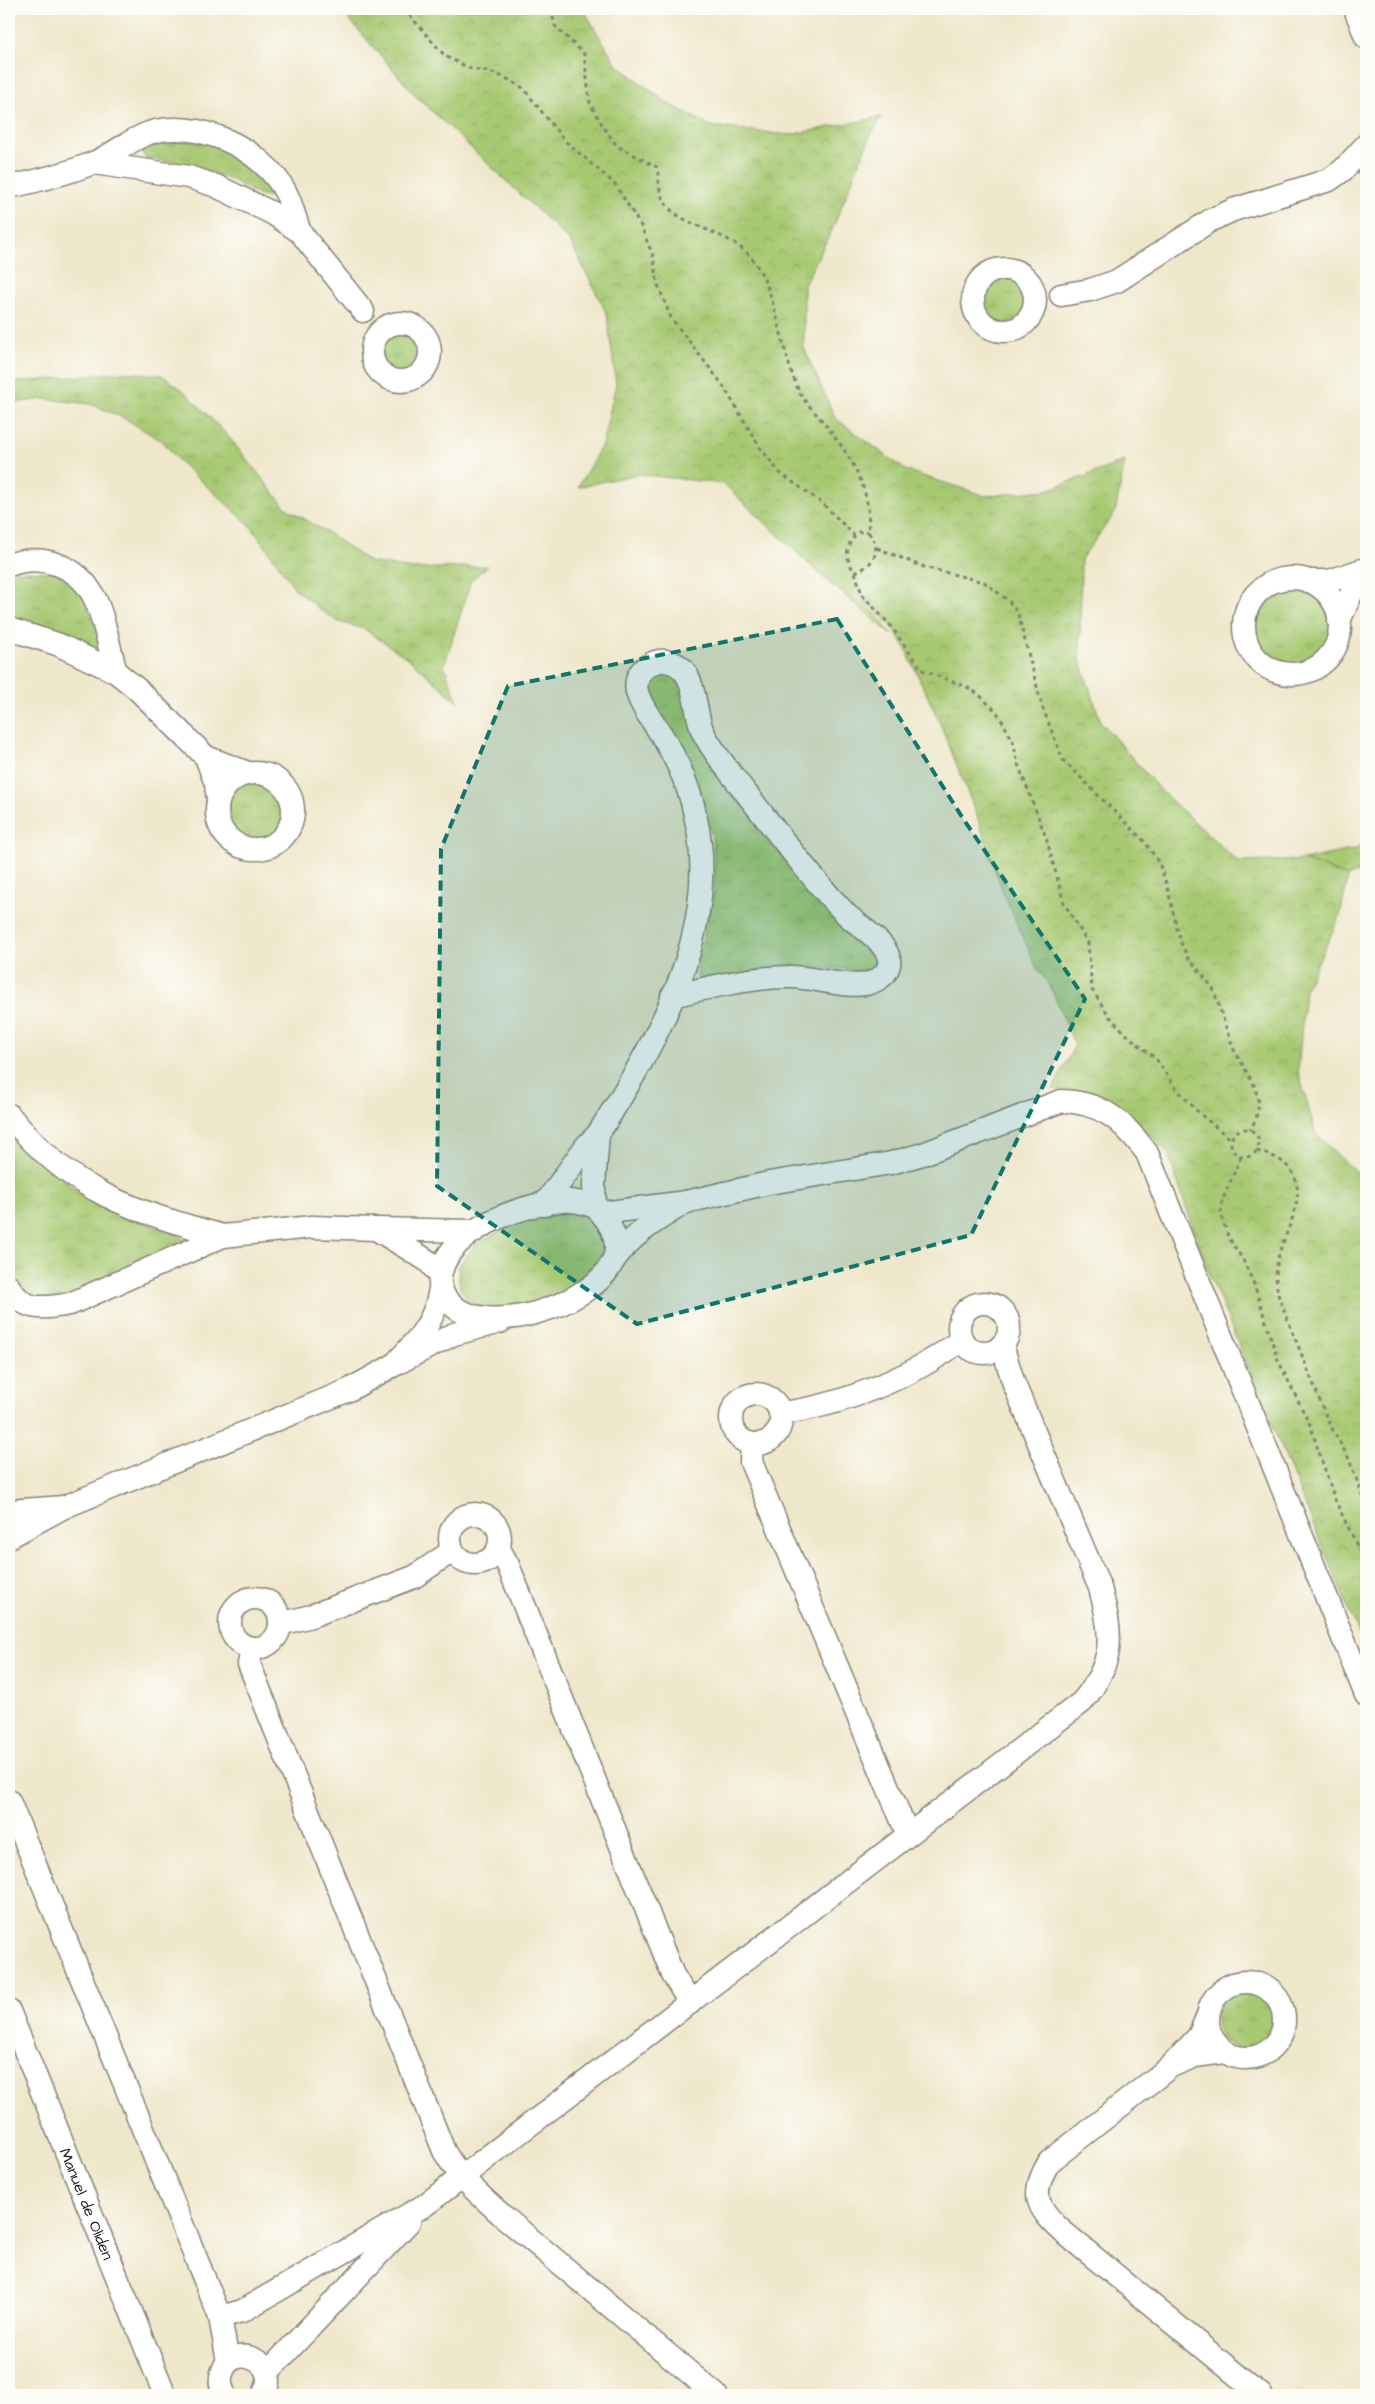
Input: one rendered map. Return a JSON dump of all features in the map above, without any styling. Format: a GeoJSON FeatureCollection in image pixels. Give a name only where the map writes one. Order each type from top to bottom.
{"type":"FeatureCollection","features":[{"type":"Feature","properties":{"kind":"street"},"geometry":{"type":"LineString","coordinates":[[1356,9],[1366,37]]}},
{"type":"Feature","properties":{"kind":"street"},"geometry":{"type":"LineString","coordinates":[[9,187],[40,180],[94,163],[129,141],[151,132],[176,129],[204,132],[224,138],[250,154],[271,173],[285,192],[300,232]]}},
{"type":"Feature","properties":{"kind":"street"},"geometry":{"type":"LineString","coordinates":[[1031,314],[1061,295],[1090,290],[1117,281],[1211,220],[1233,210],[1329,180],[1343,170],[1366,145]]}},
{"type":"Feature","properties":{"kind":"street"},"geometry":{"type":"LineString","coordinates":[[94,163],[156,170],[189,177],[216,186],[272,213],[300,232],[364,311],[371,331],[373,364],[379,372],[387,379],[407,382],[416,378],[429,362],[429,342],[416,327],[406,323],[396,323],[364,311]]}},
{"type":"Feature","properties":{"kind":"street"},"geometry":{"type":"LineString","coordinates":[[1029,282],[1034,298],[1031,314],[1025,323],[1016,329],[1006,331],[995,330],[985,325],[978,318],[974,308],[973,297],[976,287],[982,278],[990,272],[1011,270],[1040,289],[1061,295]]}},
{"type":"Feature","properties":{"kind":"street"},"geometry":{"type":"LineString","coordinates":[[372,344],[381,330],[396,323]]}},
{"type":"Feature","properties":{"kind":"street"},"geometry":{"type":"LineString","coordinates":[[9,565],[22,560],[38,559],[62,566],[75,574],[94,596],[101,614],[116,672]]}},
{"type":"Feature","properties":{"kind":"street"},"geometry":{"type":"LineString","coordinates":[[1308,581],[1330,597],[1336,608],[1340,621],[1339,638],[1332,653],[1321,665],[1306,672],[1289,675],[1273,671],[1259,662],[1249,649],[1244,633],[1244,617],[1250,602],[1261,589],[1275,581],[1292,578],[1308,581],[1329,581],[1364,568]]}},
{"type":"Feature","properties":{"kind":"street"},"geometry":{"type":"LineString","coordinates":[[1340,621],[1364,568]]}},
{"type":"Feature","properties":{"kind":"street"},"geometry":{"type":"LineString","coordinates":[[9,629],[57,644],[116,672],[137,689],[206,757],[248,773],[262,773],[274,778],[285,786],[292,798],[294,810],[292,824],[276,844],[263,849],[250,850],[237,846],[226,837],[219,826],[216,813],[218,800],[216,784],[206,757]]}},
{"type":"Feature","properties":{"kind":"street"},"geometry":{"type":"LineString","coordinates":[[544,1205],[586,1146],[598,1134],[646,1056],[672,996],[698,922],[704,868],[696,816],[683,776],[665,740],[638,697],[636,685],[639,674],[646,666],[667,661],[678,665],[691,682],[696,716],[712,748],[844,912],[886,948],[890,959],[884,974],[867,984],[855,985],[792,977],[716,986],[672,996]]}},
{"type":"Feature","properties":{"kind":"street"},"geometry":{"type":"LineString","coordinates":[[218,800],[229,782],[248,773]]}},
{"type":"Feature","properties":{"kind":"street"},"geometry":{"type":"LineString","coordinates":[[394,1365],[428,1326],[437,1308],[443,1264],[455,1246],[473,1231],[503,1217],[562,1201],[582,1202],[599,1210],[686,1202],[769,1183],[891,1163],[923,1154],[1061,1101],[1076,1102],[1099,1109],[1117,1118],[1147,1153],[1366,1695]]}},
{"type":"Feature","properties":{"kind":"street"},"geometry":{"type":"LineString","coordinates":[[9,1115],[47,1155],[78,1181],[148,1214],[223,1236]]}},
{"type":"Feature","properties":{"kind":"street"},"geometry":{"type":"LineString","coordinates":[[598,1134],[594,1184],[599,1210],[614,1232],[614,1260]]}},
{"type":"Feature","properties":{"kind":"street"},"geometry":{"type":"LineString","coordinates":[[9,1537],[64,1507],[349,1390],[454,1334],[547,1310],[572,1298],[587,1289],[607,1270],[626,1244],[644,1227],[686,1202]]}},
{"type":"Feature","properties":{"kind":"street"},"geometry":{"type":"LineString","coordinates":[[9,1287],[18,1300],[37,1308],[70,1304],[223,1236],[312,1227],[473,1231]]}},
{"type":"Feature","properties":{"kind":"street"},"geometry":{"type":"LineString","coordinates":[[376,1229],[428,1261],[440,1282],[447,1300],[457,1309],[488,1319],[510,1319]]}},
{"type":"Feature","properties":{"kind":"street"},"geometry":{"type":"LineString","coordinates":[[983,1303],[999,1308],[1008,1322],[1009,1330],[1002,1345],[996,1350],[980,1354],[966,1346],[961,1340],[959,1324],[967,1309],[983,1303]]}},
{"type":"Feature","properties":{"kind":"street"},"geometry":{"type":"LineString","coordinates":[[780,1413],[804,1411],[834,1404],[921,1367],[938,1358],[961,1340]]}},
{"type":"Feature","properties":{"kind":"street"},"geometry":{"type":"LineString","coordinates":[[220,2317],[242,2311],[426,2205],[1082,1702],[1097,1684],[1107,1661],[1110,1634],[1108,1615],[1100,1588],[1014,1384],[1002,1345]]}},
{"type":"Feature","properties":{"kind":"street"},"geometry":{"type":"LineString","coordinates":[[755,1394],[763,1395],[770,1399],[780,1413],[781,1421],[774,1436],[768,1441],[752,1444],[738,1437],[731,1423],[733,1407],[739,1400],[755,1394]]}},
{"type":"Feature","properties":{"kind":"street"},"geometry":{"type":"LineString","coordinates":[[752,1444],[751,1462],[908,1835]]}},
{"type":"Feature","properties":{"kind":"street"},"geometry":{"type":"LineString","coordinates":[[9,1511],[64,1507]]}},
{"type":"Feature","properties":{"kind":"street"},"geometry":{"type":"LineString","coordinates":[[499,1549],[488,1560],[480,1563],[464,1561],[452,1551],[451,1534],[453,1526],[459,1520],[474,1513],[483,1514],[496,1524],[500,1532],[499,1549],[508,1565],[673,1975],[690,2003]]}},
{"type":"Feature","properties":{"kind":"street"},"geometry":{"type":"LineString","coordinates":[[280,1624],[311,1616],[414,1577],[452,1551]]}},
{"type":"Feature","properties":{"kind":"street"},"geometry":{"type":"LineString","coordinates":[[254,1597],[270,1602],[276,1608],[280,1624],[274,1640],[260,1647],[252,1648],[237,1640],[230,1626],[233,1610],[238,1604],[254,1597]]}},
{"type":"Feature","properties":{"kind":"street"},"geometry":{"type":"LineString","coordinates":[[252,1648],[249,1664],[444,2151],[462,2177],[511,2222],[716,2395]]}},
{"type":"Feature","properties":{"kind":"street"},"geometry":{"type":"LineString","coordinates":[[9,1801],[220,2317],[228,2362],[221,2376],[220,2383],[225,2395]]}},
{"type":"Feature","properties":{"kind":"street"},"geometry":{"type":"LineString","coordinates":[[1208,2015],[1211,2036],[1224,2052],[1236,2057],[1250,2058],[1262,2055],[1274,2048],[1281,2037],[1285,2024],[1284,2011],[1278,1999],[1269,1989],[1258,1983],[1244,1981],[1231,1984],[1220,1992],[1212,2002],[1199,2036],[1171,2066],[1049,2162],[1040,2178],[1037,2192],[1039,2204],[1046,2216],[1062,2231],[1261,2395]]}},
{"type":"Feature","properties":{"kind":"street","name":"Manuel de Oliden"},"geometry":{"type":"LineString","coordinates":[[9,2011],[164,2395]]}},
{"type":"Feature","properties":{"kind":"street"},"geometry":{"type":"LineString","coordinates":[[1171,2066],[1195,2056],[1224,2052]]}},
{"type":"Feature","properties":{"kind":"street"},"geometry":{"type":"LineString","coordinates":[[228,2362],[242,2356],[257,2360],[268,2388],[426,2205]]}},
{"type":"Feature","properties":{"kind":"path"},"geometry":{"type":"LineString","coordinates":[[404,9],[446,56],[471,69],[487,71],[506,78],[523,88],[565,141],[615,184],[641,226],[653,256],[658,285],[671,318],[722,384],[761,449],[780,473],[822,503],[854,535]]}},
{"type":"Feature","properties":{"kind":"path"},"geometry":{"type":"LineString","coordinates":[[551,9],[555,26],[584,54],[590,103],[610,137],[625,151],[657,167],[662,199],[678,216],[733,241],[749,255],[756,265],[774,309],[782,342],[800,393],[843,448],[868,497],[870,516],[868,532],[874,539],[877,548],[871,564],[855,572]]}},
{"type":"Feature","properties":{"kind":"path"},"geometry":{"type":"LineString","coordinates":[[868,532],[859,532],[854,535],[849,543],[847,554],[849,564],[855,572],[862,595],[891,626],[922,670],[977,693],[997,712],[1014,742],[1018,764],[1046,837],[1064,903],[1088,943],[1092,990],[1110,1018],[1157,1060],[1175,1087],[1196,1110],[1232,1140]]}},
{"type":"Feature","properties":{"kind":"path"},"geometry":{"type":"LineString","coordinates":[[877,548],[924,567],[984,582],[1009,601],[1018,614],[1042,706],[1063,760],[1145,842],[1159,862],[1167,886],[1180,941],[1188,957],[1213,988],[1233,1048],[1255,1087],[1259,1104],[1256,1119],[1250,1130]]}},
{"type":"Feature","properties":{"kind":"path"},"geometry":{"type":"LineString","coordinates":[[1250,1130],[1259,1140],[1257,1151],[1252,1155],[1241,1157],[1232,1148],[1232,1140],[1236,1132],[1250,1130]]}},
{"type":"Feature","properties":{"kind":"path"},"geometry":{"type":"LineString","coordinates":[[1257,1151],[1285,1164],[1294,1174],[1297,1188],[1294,1215],[1280,1251],[1275,1283],[1278,1298],[1329,1423],[1348,1457],[1366,1504]]}},
{"type":"Feature","properties":{"kind":"path"},"geometry":{"type":"LineString","coordinates":[[1241,1157],[1222,1201],[1221,1215],[1228,1236],[1243,1260],[1254,1284],[1278,1360],[1310,1425],[1335,1500],[1366,1564]]}},
{"type":"Feature","properties":{"kind":"highlighted area"},"geometry":{"type":"Polygon","coordinates":[[[837,619],[964,820],[1085,999],[971,1235],[637,1324],[437,1186],[441,849],[508,686],[837,619]]]}},
{"type":"Feature","properties":{"kind":"green space"},"geometry":{"type":"Polygon","coordinates":[[[340,9],[583,9],[617,65],[666,102],[710,126],[789,135],[881,117],[869,139],[832,230],[804,285],[804,348],[835,418],[907,471],[986,496],[1048,490],[1125,461],[1115,513],[1081,559],[1080,659],[1101,722],[1159,789],[1238,862],[1304,860],[1348,877],[1340,916],[1305,989],[1298,1071],[1316,1134],[1366,1182],[1366,1555],[1356,1542],[1366,1563],[1366,1651],[1208,1271],[1168,1154],[1126,1109],[1087,1092],[1053,1089],[1075,1045],[1050,986],[1037,968],[1003,893],[977,816],[942,728],[903,643],[891,626],[862,595],[859,584],[861,595],[892,635],[825,579],[724,484],[638,474],[578,487],[602,445],[616,384],[607,314],[570,241],[414,94],[340,9]]]}},
{"type":"Feature","properties":{"kind":"green space"},"geometry":{"type":"Polygon","coordinates":[[[187,141],[207,143],[225,149],[256,174],[268,189],[270,196],[260,196],[234,181],[191,165],[146,158],[141,151],[161,142],[187,141]]]}},
{"type":"Feature","properties":{"kind":"green space"},"geometry":{"type":"Polygon","coordinates":[[[998,277],[1008,277],[1022,287],[1026,300],[1022,313],[1016,319],[1008,323],[998,323],[984,313],[980,305],[980,295],[990,281],[998,277]]]}},
{"type":"Feature","properties":{"kind":"green space"},"geometry":{"type":"Polygon","coordinates":[[[396,329],[406,329],[420,339],[424,352],[420,365],[414,371],[406,375],[396,375],[382,365],[378,357],[378,347],[388,333],[396,329]]]}},
{"type":"Feature","properties":{"kind":"green space"},"geometry":{"type":"Polygon","coordinates":[[[125,372],[162,375],[185,392],[228,436],[286,508],[330,534],[369,562],[413,569],[488,566],[471,580],[444,666],[458,702],[409,659],[364,629],[339,622],[297,591],[250,525],[181,463],[162,441],[124,418],[91,404],[44,399],[9,403],[9,383],[125,372]]]}},
{"type":"Feature","properties":{"kind":"green space"},"geometry":{"type":"Polygon","coordinates":[[[16,571],[57,572],[84,595],[100,641],[97,648],[88,648],[9,622],[9,575],[16,571]]]}},
{"type":"Feature","properties":{"kind":"green space"},"geometry":{"type":"Polygon","coordinates":[[[1292,588],[1307,591],[1320,599],[1328,612],[1331,627],[1328,642],[1320,655],[1307,663],[1292,666],[1277,663],[1264,655],[1256,642],[1253,627],[1256,612],[1264,599],[1277,591],[1292,588]]]}},
{"type":"Feature","properties":{"kind":"green space"},"geometry":{"type":"Polygon","coordinates":[[[656,672],[674,672],[687,706],[881,960],[875,968],[857,972],[838,968],[766,970],[710,981],[697,977],[698,959],[714,893],[715,864],[712,836],[693,770],[646,696],[649,681],[656,672]]]}},
{"type":"Feature","properties":{"kind":"green space"},"geometry":{"type":"Polygon","coordinates":[[[255,779],[267,781],[277,788],[284,798],[286,810],[284,822],[277,832],[267,839],[255,841],[243,839],[233,832],[226,822],[224,810],[226,798],[233,788],[243,781],[255,779]]]}},
{"type":"Feature","properties":{"kind":"green space"},"geometry":{"type":"Polygon","coordinates":[[[1366,842],[1366,868],[1348,877],[1304,860],[1355,849],[1366,842]]]}},
{"type":"Feature","properties":{"kind":"green space"},"geometry":{"type":"Polygon","coordinates":[[[9,1129],[77,1191],[116,1213],[174,1233],[184,1240],[183,1248],[67,1297],[33,1299],[17,1287],[9,1265],[9,1129]]]}},
{"type":"Feature","properties":{"kind":"green space"},"geometry":{"type":"Polygon","coordinates":[[[545,1213],[582,1216],[596,1227],[604,1242],[601,1258],[591,1273],[578,1284],[532,1308],[482,1308],[469,1301],[460,1289],[458,1267],[475,1245],[502,1230],[545,1213]]]}},
{"type":"Feature","properties":{"kind":"green space"},"geometry":{"type":"Polygon","coordinates":[[[1247,1988],[1259,1990],[1269,1997],[1276,2007],[1278,2019],[1276,2031],[1269,2041],[1259,2048],[1247,2050],[1235,2048],[1225,2041],[1218,2031],[1216,2019],[1218,2007],[1225,1997],[1235,1990],[1247,1988]]]}}]}
